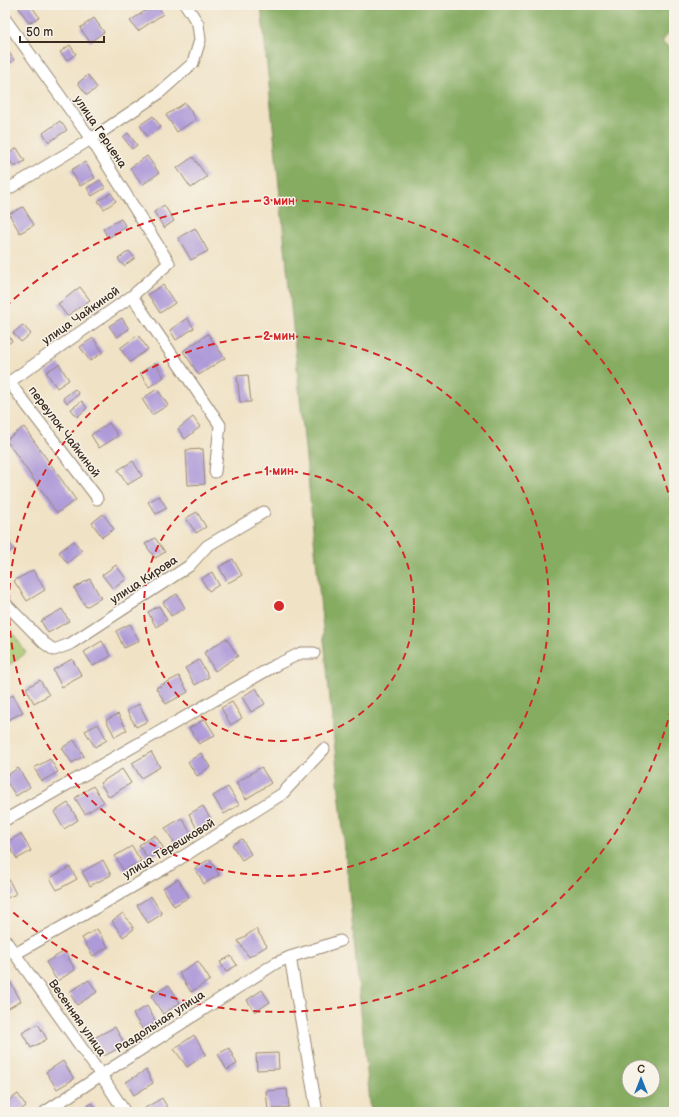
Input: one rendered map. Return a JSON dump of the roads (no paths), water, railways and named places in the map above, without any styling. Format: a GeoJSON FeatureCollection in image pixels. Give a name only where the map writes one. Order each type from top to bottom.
{"type":"FeatureCollection","features":[{"type":"Feature","properties":{"kind":"street"},"geometry":{"type":"LineString","coordinates":[[5,191],[91,140],[158,94],[193,63],[200,40],[198,24],[186,5]]}},
{"type":"Feature","properties":{"kind":"street","name":"улица Герцена"},"geometry":{"type":"LineString","coordinates":[[5,19],[91,140],[169,263]]}},
{"type":"Feature","properties":{"kind":"street","name":"улица Чайкиной"},"geometry":{"type":"LineString","coordinates":[[7,384],[132,296],[169,263]]}},
{"type":"Feature","properties":{"kind":"street"},"geometry":{"type":"LineString","coordinates":[[132,296],[220,425],[215,472]]}},
{"type":"Feature","properties":{"kind":"street","name":"переулок Чайкиной"},"geometry":{"type":"LineString","coordinates":[[7,384],[97,499]]}},
{"type":"Feature","properties":{"kind":"street","name":"улица Кирова"},"geometry":{"type":"LineString","coordinates":[[6,606],[44,643],[54,650],[70,644],[189,566],[207,546],[264,512]]}},
{"type":"Feature","properties":{"kind":"street"},"geometry":{"type":"LineString","coordinates":[[5,820],[276,665],[301,653],[314,653]]}},
{"type":"Feature","properties":{"kind":"street","name":"улица Терешковой"},"geometry":{"type":"LineString","coordinates":[[15,954],[165,868],[282,794],[324,749]]}},
{"type":"Feature","properties":{"kind":"street","name":"Весенняя улица"},"geometry":{"type":"LineString","coordinates":[[5,940],[101,1075],[125,1112]]}},
{"type":"Feature","properties":{"kind":"street","name":"Раздольная улица"},"geometry":{"type":"LineString","coordinates":[[46,1112],[276,962],[340,941]]}},
{"type":"Feature","properties":{"kind":"street"},"geometry":{"type":"LineString","coordinates":[[290,957],[317,1112]]}}]}
